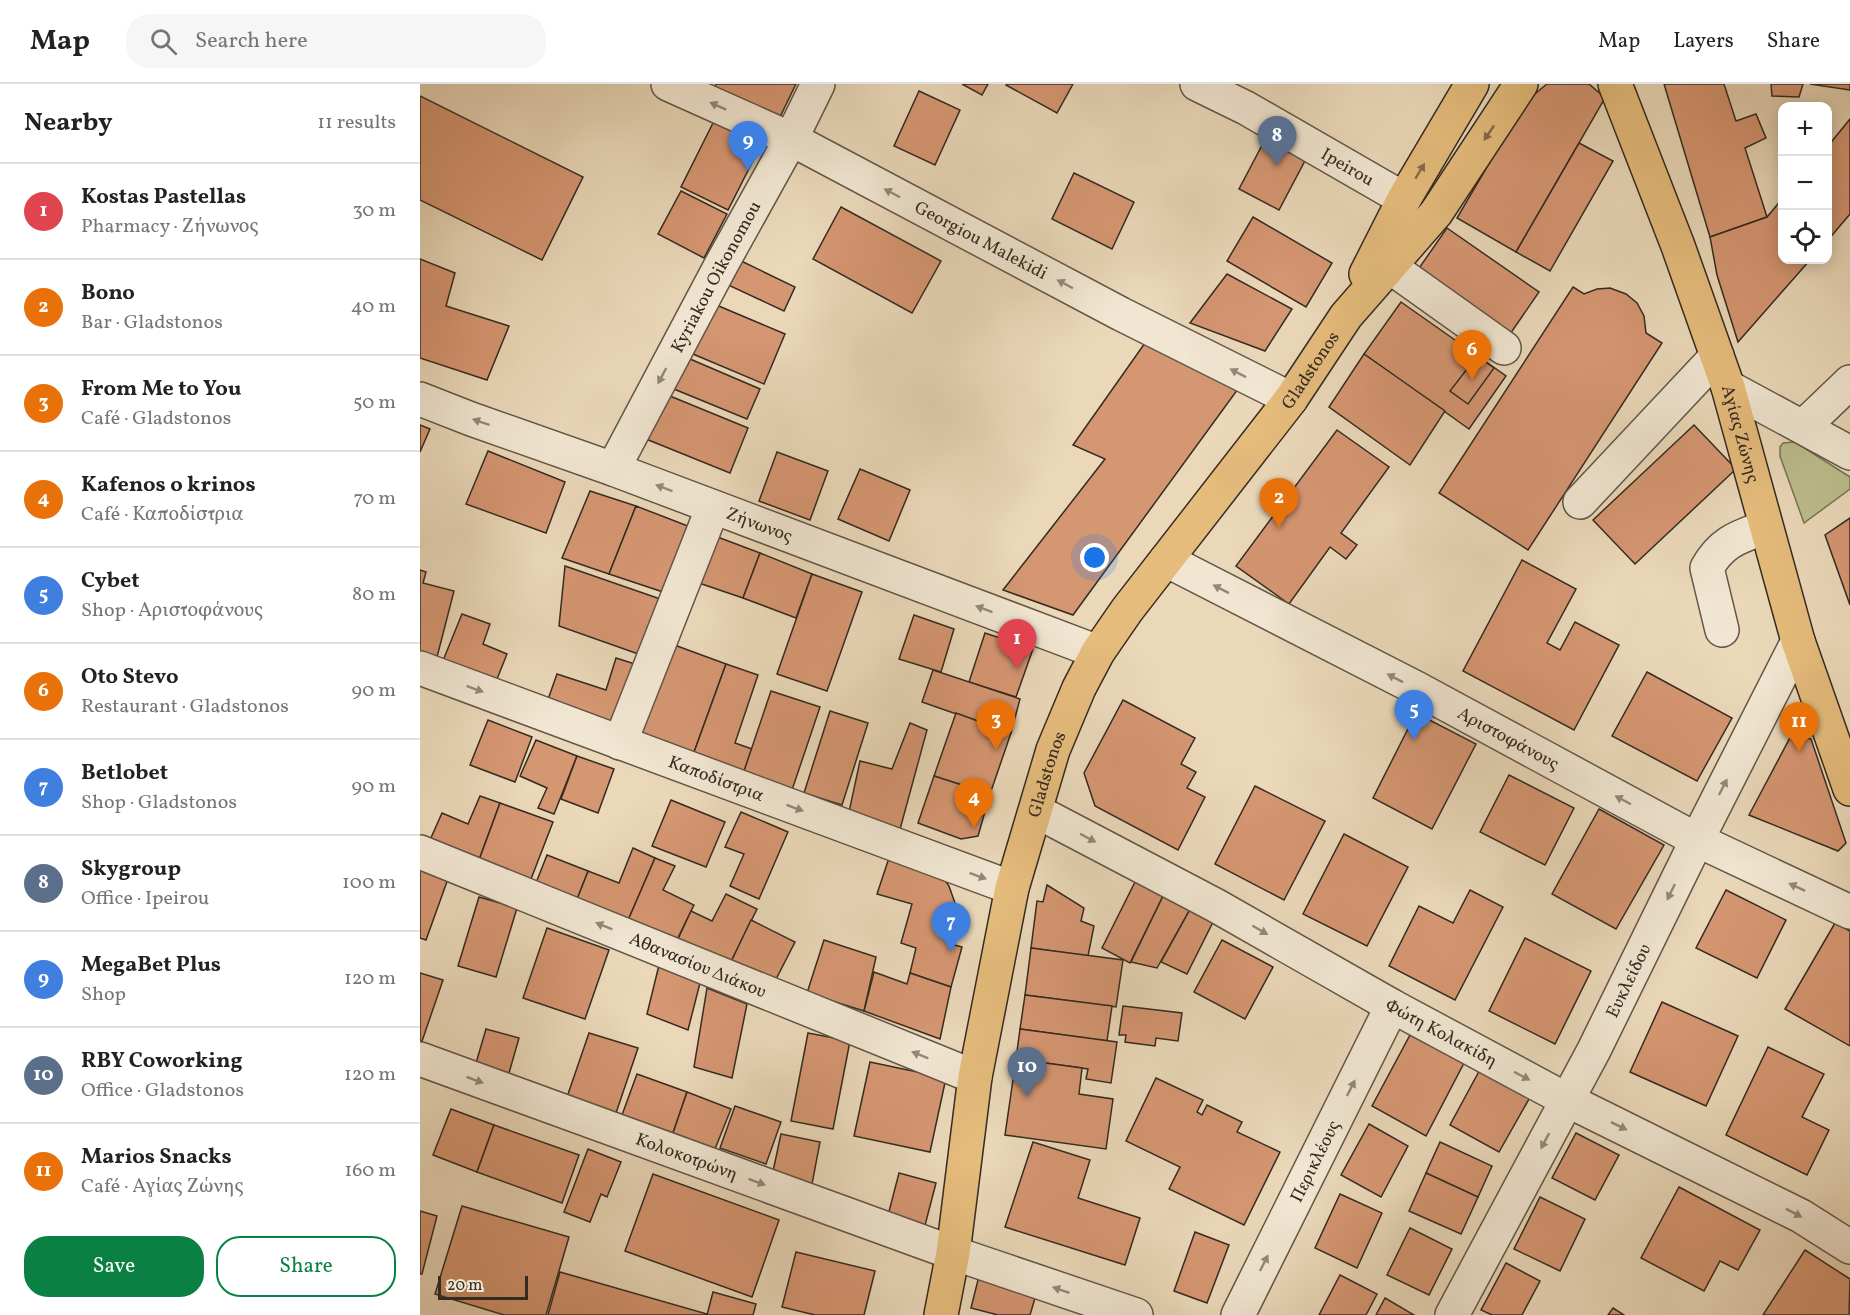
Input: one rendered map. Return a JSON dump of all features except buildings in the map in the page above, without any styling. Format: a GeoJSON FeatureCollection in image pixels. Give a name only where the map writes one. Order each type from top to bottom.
{"type":"FeatureCollection","features":[{"type":"Feature","properties":{"kind":"main road","name":"Gladstonos"},"geometry":{"type":"LineString","coordinates":[[941,1315],[953,1253],[975,1077],[1012,888],[1053,750],[1079,688],[1098,652],[1291,399],[1346,316],[1404,199],[1472,84]]}},
{"type":"Feature","properties":{"kind":"main road","name":"Gladstonos"},"geometry":{"type":"LineString","coordinates":[[1346,316],[1436,213],[1521,84]]}},
{"type":"Feature","properties":{"kind":"main road","name":"Αγίας Ζώνης"},"geometry":{"type":"LineString","coordinates":[[1616,85],[1728,387],[1797,641],[1850,789]]}},
{"type":"Feature","properties":{"kind":"street","name":"Georgiou Malekidi"},"geometry":{"type":"LineString","coordinates":[[668,84],[790,139],[1121,314],[1291,399]]}},
{"type":"Feature","properties":{"kind":"street","name":"Kyriakou Oikonomou"},"geometry":{"type":"LineString","coordinates":[[613,469],[818,84]]}},
{"type":"Feature","properties":{"kind":"street","name":"Ipeirou"},"geometry":{"type":"LineString","coordinates":[[1197,84],[1252,96],[1404,199]]}},
{"type":"Feature","properties":{"kind":"street"},"geometry":{"type":"LineString","coordinates":[[1389,266],[1504,348]]}},
{"type":"Feature","properties":{"kind":"street"},"geometry":{"type":"LineString","coordinates":[[1580,502],[1717,356]]}},
{"type":"Feature","properties":{"kind":"street"},"geometry":{"type":"LineString","coordinates":[[1803,427],[1850,382]]}},
{"type":"Feature","properties":{"kind":"street"},"geometry":{"type":"LineString","coordinates":[[1728,387],[1850,453]]}},
{"type":"Feature","properties":{"kind":"street","name":"Ζήνωνος"},"geometry":{"type":"LineString","coordinates":[[420,399],[613,469],[1098,652]]}},
{"type":"Feature","properties":{"kind":"street"},"geometry":{"type":"LineString","coordinates":[[620,743],[713,507]]}},
{"type":"Feature","properties":{"kind":"street"},"geometry":{"type":"LineString","coordinates":[[1722,630],[1707,568],[1715,553],[1732,540],[1766,527]]}},
{"type":"Feature","properties":{"kind":"street","name":"Αριστοφάνους"},"geometry":{"type":"LineString","coordinates":[[1166,560],[1418,689],[1697,840],[1850,912]]}},
{"type":"Feature","properties":{"kind":"street","name":"Ευκλείδου"},"geometry":{"type":"LineString","coordinates":[[1452,1315],[1594,1050],[1797,641]]}},
{"type":"Feature","properties":{"kind":"street","name":"Καποδίστρια"},"geometry":{"type":"LineString","coordinates":[[420,668],[1012,888]]}},
{"type":"Feature","properties":{"kind":"street","name":"Φώτη Κολακίδη"},"geometry":{"type":"LineString","coordinates":[[1036,811],[1215,905],[1392,1006],[1567,1100],[1801,1216],[1850,1247]]}},
{"type":"Feature","properties":{"kind":"street","name":"Αθανασίου Διάκου"},"geometry":{"type":"LineString","coordinates":[[420,852],[975,1077]]}},
{"type":"Feature","properties":{"kind":"street","name":"Περικλέους"},"geometry":{"type":"LineString","coordinates":[[1238,1315],[1392,1006]]}},
{"type":"Feature","properties":{"kind":"street","name":"Κολοκοτρώνη"},"geometry":{"type":"LineString","coordinates":[[420,1059],[953,1253],[1136,1315]]}},
{"type":"Feature","properties":{"kind":"green space"},"geometry":{"type":"Polygon","coordinates":[[[1795,442],[1850,477],[1850,489],[1804,523],[1780,456],[1780,447],[1783,443],[1795,442]]]}},
{"type":"Feature","properties":{"kind":"place","name":"Skygroup"},"geometry":{"type":"Point","coordinates":[1277,166]}},
{"type":"Feature","properties":{"kind":"place","name":"MegaBet Plus"},"geometry":{"type":"Point","coordinates":[748,171]}},
{"type":"Feature","properties":{"kind":"place","name":"Oto Stevo"},"geometry":{"type":"Point","coordinates":[1472,380]}},
{"type":"Feature","properties":{"kind":"place","name":"Bono"},"geometry":{"type":"Point","coordinates":[1279,528]}},
{"type":"Feature","properties":{"kind":"place","name":"Kostas Pastellas"},"geometry":{"type":"Point","coordinates":[1017,669]}},
{"type":"Feature","properties":{"kind":"place","name":"Cybet"},"geometry":{"type":"Point","coordinates":[1414,740]}},
{"type":"Feature","properties":{"kind":"place","name":"From Me to You"},"geometry":{"type":"Point","coordinates":[996,750]}},
{"type":"Feature","properties":{"kind":"place","name":"Marios Snacks"},"geometry":{"type":"Point","coordinates":[1799,752]}},
{"type":"Feature","properties":{"kind":"place","name":"Kafenos o krinos"},"geometry":{"type":"Point","coordinates":[974,828]}},
{"type":"Feature","properties":{"kind":"place","name":"Betlobet"},"geometry":{"type":"Point","coordinates":[951,952]}},
{"type":"Feature","properties":{"kind":"place","name":"RBY Coworking"},"geometry":{"type":"Point","coordinates":[1027,1097]}}]}
